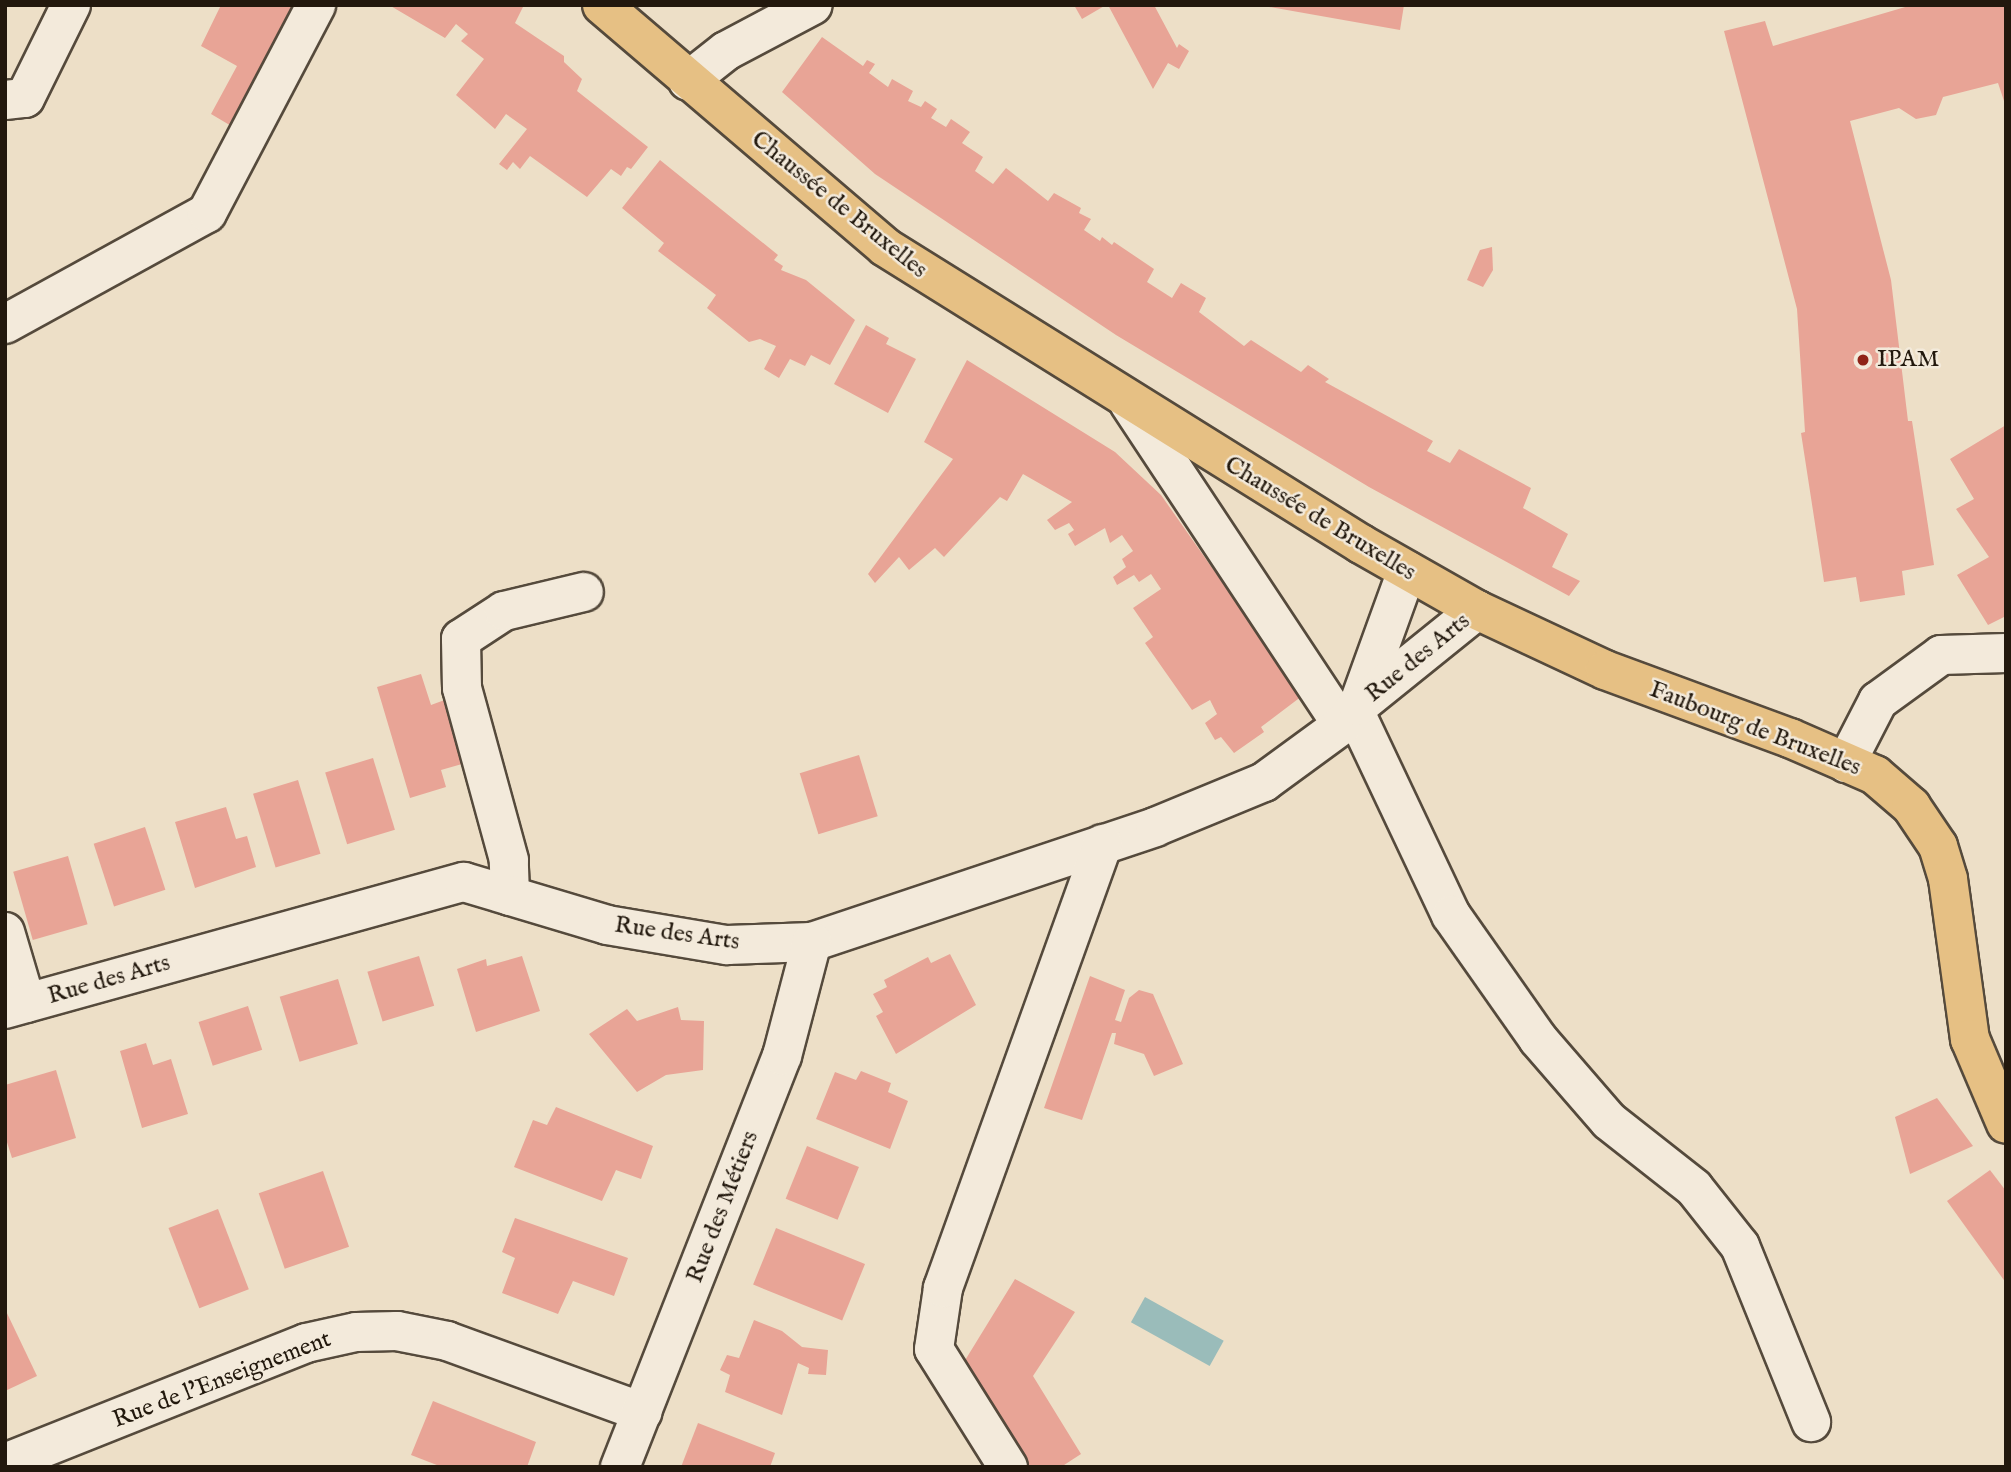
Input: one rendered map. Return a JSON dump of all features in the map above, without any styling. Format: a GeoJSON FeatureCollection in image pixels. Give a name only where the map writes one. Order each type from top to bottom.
{"type":"FeatureCollection","features":[{"type":"Feature","properties":{"kind":"main road","name":"Chaussée de Bruxelles"},"geometry":{"type":"LineString","coordinates":[[602,5],[885,247],[1129,403],[1407,571],[1477,610]]}},
{"type":"Feature","properties":{"kind":"main road","name":"Faubourg de Bruxelles"},"geometry":{"type":"LineString","coordinates":[[1477,610],[1605,670],[1790,738],[1875,775],[1911,806],[1938,846],[1948,879],[1970,1039],[2006,1124]]}},
{"type":"Feature","properties":{"kind":"street"},"geometry":{"type":"LineString","coordinates":[[5,100],[25,98],[71,5]]}},
{"type":"Feature","properties":{"kind":"street"},"geometry":{"type":"LineString","coordinates":[[5,324],[207,213],[316,5]]}},
{"type":"Feature","properties":{"kind":"street"},"geometry":{"type":"LineString","coordinates":[[688,81],[726,51],[813,5]]}},
{"type":"Feature","properties":{"kind":"street","name":"Chaussée de Bruxelles"},"geometry":{"type":"LineString","coordinates":[[1129,403],[1352,713],[1451,915],[1538,1039],[1609,1121],[1694,1188],[1740,1246],[1811,1422]]}},
{"type":"Feature","properties":{"kind":"street","name":"Rue des Arts"},"geometry":{"type":"LineString","coordinates":[[1352,713],[1407,571]]}},
{"type":"Feature","properties":{"kind":"street"},"geometry":{"type":"LineString","coordinates":[[510,896],[509,860],[462,688],[461,639],[504,611],[584,592]]}},
{"type":"Feature","properties":{"kind":"street","name":"Rue des Arts"},"geometry":{"type":"LineString","coordinates":[[15,1006],[464,882],[607,925],[727,945],[812,942],[1104,844],[1264,782],[1477,610]]}},
{"type":"Feature","properties":{"kind":"street"},"geometry":{"type":"LineString","coordinates":[[1846,763],[1878,701],[1941,655],[2006,653]]}},
{"type":"Feature","properties":{"kind":"street"},"geometry":{"type":"LineString","coordinates":[[1008,1467],[934,1349],[941,1300],[1104,844]]}},
{"type":"Feature","properties":{"kind":"street"},"geometry":{"type":"LineString","coordinates":[[5,932],[15,1006]]}},
{"type":"Feature","properties":{"kind":"street","name":"Rue des Métiers"},"geometry":{"type":"LineString","coordinates":[[620,1467],[782,1056],[812,942]]}},
{"type":"Feature","properties":{"kind":"street","name":"Rue de l'Enseignement"},"geometry":{"type":"LineString","coordinates":[[5,1463],[306,1343],[356,1332],[397,1331],[447,1341],[642,1412]]}},
{"type":"Feature","properties":{"kind":"water"},"geometry":{"type":"Polygon","coordinates":[[[1145,1297],[1224,1341],[1210,1366],[1131,1322],[1145,1297]]]}},
{"type":"Feature","properties":{"kind":"building"},"geometry":{"type":"Polygon","coordinates":[[[221,5],[299,5],[233,127],[211,114],[237,66],[201,46],[221,5]]]}},
{"type":"Feature","properties":{"kind":"building"},"geometry":{"type":"Polygon","coordinates":[[[389,5],[524,5],[515,23],[564,56],[564,62],[582,79],[577,91],[648,147],[631,169],[627,167],[621,176],[611,169],[587,197],[530,156],[520,169],[513,162],[507,170],[499,164],[527,129],[506,114],[495,129],[456,95],[484,59],[461,41],[468,34],[456,24],[445,38],[389,5]]]}},
{"type":"Feature","properties":{"kind":"building"},"geometry":{"type":"Polygon","coordinates":[[[1074,5],[1106,5],[1082,19],[1074,5]]]}},
{"type":"Feature","properties":{"kind":"building"},"geometry":{"type":"Polygon","coordinates":[[[1108,5],[1154,5],[1177,48],[1179,44],[1189,51],[1179,69],[1168,63],[1153,89],[1108,5]]]}},
{"type":"Feature","properties":{"kind":"building"},"geometry":{"type":"Polygon","coordinates":[[[1258,5],[1404,5],[1400,30],[1258,5]]]}},
{"type":"Feature","properties":{"kind":"building","name":"IPAM"},"geometry":{"type":"Polygon","coordinates":[[[1912,5],[2006,5],[2006,107],[1998,83],[1943,97],[1936,115],[1916,119],[1899,108],[1850,121],[1891,280],[1908,421],[1912,421],[1934,565],[1902,571],[1905,595],[1860,602],[1856,577],[1824,582],[1801,433],[1805,432],[1797,309],[1724,31],[1765,21],[1773,46],[1912,5]]]}},
{"type":"Feature","properties":{"kind":"building"},"geometry":{"type":"Polygon","coordinates":[[[822,37],[863,66],[867,60],[875,64],[869,73],[888,87],[892,79],[913,91],[908,101],[921,107],[925,101],[937,109],[931,118],[946,127],[951,119],[970,132],[962,143],[983,157],[975,171],[993,184],[1006,168],[1048,201],[1054,193],[1081,208],[1079,213],[1091,219],[1084,230],[1100,241],[1102,237],[1112,245],[1114,242],[1154,269],[1147,282],[1172,298],[1181,283],[1206,298],[1199,312],[1244,346],[1251,340],[1301,372],[1308,365],[1329,379],[1325,382],[1433,441],[1427,451],[1450,463],[1459,449],[1531,488],[1523,508],[1568,534],[1552,567],[1580,581],[1569,596],[1369,487],[1116,335],[875,174],[782,92],[822,37]]]}},
{"type":"Feature","properties":{"kind":"building"},"geometry":{"type":"Polygon","coordinates":[[[660,160],[778,255],[774,260],[783,266],[781,270],[806,280],[855,320],[830,365],[811,355],[805,366],[790,359],[779,378],[764,369],[776,346],[760,339],[749,342],[707,308],[716,295],[658,251],[664,243],[622,208],[660,160]]]}},
{"type":"Feature","properties":{"kind":"building"},"geometry":{"type":"Polygon","coordinates":[[[1492,247],[1493,270],[1483,287],[1467,280],[1480,250],[1492,247]]]}},
{"type":"Feature","properties":{"kind":"building"},"geometry":{"type":"Polygon","coordinates":[[[866,325],[889,338],[886,344],[916,359],[888,413],[834,384],[866,325]]]}},
{"type":"Feature","properties":{"kind":"building"},"geometry":{"type":"Polygon","coordinates":[[[967,360],[1115,452],[1161,495],[1302,696],[1261,727],[1264,732],[1234,753],[1221,737],[1215,740],[1205,723],[1217,714],[1210,700],[1192,710],[1145,643],[1153,637],[1133,608],[1161,589],[1151,574],[1139,582],[1134,575],[1117,585],[1113,577],[1126,567],[1122,559],[1133,551],[1122,535],[1110,543],[1105,528],[1075,546],[1068,534],[1074,530],[1069,523],[1055,530],[1047,520],[1072,502],[1023,474],[1007,501],[1000,497],[944,557],[935,548],[909,570],[899,557],[875,583],[868,574],[953,459],[924,442],[967,360]]]}},
{"type":"Feature","properties":{"kind":"building"},"geometry":{"type":"Polygon","coordinates":[[[2006,425],[2006,616],[1988,625],[1957,575],[1989,557],[1956,509],[1974,499],[1950,459],[2006,425]]]}},
{"type":"Feature","properties":{"kind":"building"},"geometry":{"type":"Polygon","coordinates":[[[421,674],[431,705],[450,698],[465,751],[458,753],[462,764],[441,770],[446,787],[410,798],[377,687],[421,674]]]}},
{"type":"Feature","properties":{"kind":"building"},"geometry":{"type":"Polygon","coordinates":[[[859,755],[878,816],[818,834],[800,773],[859,755]]]}},
{"type":"Feature","properties":{"kind":"building"},"geometry":{"type":"Polygon","coordinates":[[[373,758],[395,830],[347,844],[325,773],[373,758]]]}},
{"type":"Feature","properties":{"kind":"building"},"geometry":{"type":"Polygon","coordinates":[[[298,780],[321,854],[276,867],[253,794],[298,780]]]}},
{"type":"Feature","properties":{"kind":"building"},"geometry":{"type":"Polygon","coordinates":[[[226,807],[236,839],[247,836],[256,867],[195,888],[175,822],[226,807]]]}},
{"type":"Feature","properties":{"kind":"building"},"geometry":{"type":"Polygon","coordinates":[[[145,827],[165,890],[114,906],[94,844],[145,827]]]}},
{"type":"Feature","properties":{"kind":"building"},"geometry":{"type":"Polygon","coordinates":[[[68,856],[88,924],[33,940],[13,872],[68,856]]]}},
{"type":"Feature","properties":{"kind":"building"},"geometry":{"type":"Polygon","coordinates":[[[950,954],[976,1005],[896,1054],[876,1016],[883,1012],[873,994],[887,987],[884,980],[928,957],[931,963],[950,954]]]}},
{"type":"Feature","properties":{"kind":"building"},"geometry":{"type":"Polygon","coordinates":[[[419,956],[434,1006],[383,1022],[367,972],[419,956]]]}},
{"type":"Feature","properties":{"kind":"building"},"geometry":{"type":"Polygon","coordinates":[[[522,956],[540,1011],[476,1032],[457,969],[486,959],[487,966],[522,956]]]}},
{"type":"Feature","properties":{"kind":"building"},"geometry":{"type":"Polygon","coordinates":[[[1090,976],[1125,990],[1115,1020],[1121,1022],[1129,998],[1139,990],[1153,994],[1183,1064],[1154,1076],[1144,1054],[1114,1044],[1116,1033],[1112,1033],[1082,1120],[1044,1108],[1090,976]]]}},
{"type":"Feature","properties":{"kind":"building"},"geometry":{"type":"Polygon","coordinates":[[[338,979],[358,1044],[300,1062],[280,997],[338,979]]]}},
{"type":"Feature","properties":{"kind":"building"},"geometry":{"type":"Polygon","coordinates":[[[248,1006],[262,1050],[213,1066],[199,1022],[248,1006]]]}},
{"type":"Feature","properties":{"kind":"building"},"geometry":{"type":"Polygon","coordinates":[[[678,1007],[681,1020],[704,1021],[703,1070],[666,1075],[637,1092],[589,1034],[627,1009],[637,1021],[678,1007]]]}},
{"type":"Feature","properties":{"kind":"building"},"geometry":{"type":"Polygon","coordinates":[[[146,1043],[153,1065],[171,1059],[188,1114],[142,1128],[120,1051],[146,1043]]]}},
{"type":"Feature","properties":{"kind":"building"},"geometry":{"type":"Polygon","coordinates":[[[56,1070],[76,1138],[12,1158],[5,1136],[5,1085],[56,1070]]]}},
{"type":"Feature","properties":{"kind":"building"},"geometry":{"type":"Polygon","coordinates":[[[861,1071],[891,1083],[888,1092],[908,1101],[890,1149],[816,1119],[835,1072],[856,1080],[861,1071]]]}},
{"type":"Feature","properties":{"kind":"building"},"geometry":{"type":"Polygon","coordinates":[[[1937,1098],[1973,1146],[1910,1174],[1895,1117],[1937,1098]]]}},
{"type":"Feature","properties":{"kind":"building"},"geometry":{"type":"Polygon","coordinates":[[[556,1107],[653,1146],[641,1179],[616,1170],[602,1201],[514,1167],[533,1120],[547,1125],[556,1107]]]}},
{"type":"Feature","properties":{"kind":"building"},"geometry":{"type":"Polygon","coordinates":[[[807,1146],[859,1167],[838,1220],[786,1199],[807,1146]]]}},
{"type":"Feature","properties":{"kind":"building"},"geometry":{"type":"Polygon","coordinates":[[[1990,1170],[2006,1191],[2006,1283],[1947,1201],[1990,1170]]]}},
{"type":"Feature","properties":{"kind":"building"},"geometry":{"type":"Polygon","coordinates":[[[323,1171],[349,1247],[285,1269],[259,1193],[323,1171]]]}},
{"type":"Feature","properties":{"kind":"building"},"geometry":{"type":"Polygon","coordinates":[[[218,1209],[249,1289],[199,1308],[169,1228],[218,1209]]]}},
{"type":"Feature","properties":{"kind":"building"},"geometry":{"type":"Polygon","coordinates":[[[515,1218],[628,1258],[614,1296],[573,1281],[558,1314],[502,1293],[515,1258],[502,1252],[515,1218]]]}},
{"type":"Feature","properties":{"kind":"building"},"geometry":{"type":"Polygon","coordinates":[[[776,1228],[865,1264],[842,1321],[753,1285],[776,1228]]]}},
{"type":"Feature","properties":{"kind":"building"},"geometry":{"type":"Polygon","coordinates":[[[1015,1279],[1075,1312],[1033,1376],[1081,1454],[1061,1467],[1017,1467],[956,1375],[1015,1279]]]}},
{"type":"Feature","properties":{"kind":"building"},"geometry":{"type":"Polygon","coordinates":[[[5,1309],[37,1376],[5,1391],[5,1309]]]}},
{"type":"Feature","properties":{"kind":"building"},"geometry":{"type":"Polygon","coordinates":[[[754,1320],[782,1331],[802,1347],[828,1350],[826,1375],[808,1374],[809,1368],[798,1363],[782,1415],[725,1392],[730,1375],[720,1370],[727,1355],[739,1358],[754,1320]]]}},
{"type":"Feature","properties":{"kind":"building"},"geometry":{"type":"Polygon","coordinates":[[[433,1401],[536,1442],[527,1467],[442,1467],[411,1455],[433,1401]]]}},
{"type":"Feature","properties":{"kind":"building"},"geometry":{"type":"Polygon","coordinates":[[[698,1423],[775,1453],[770,1467],[681,1467],[698,1423]]]}},
{"type":"Feature","properties":{"kind":"place","name":"IPAM"},"geometry":{"type":"Point","coordinates":[1863,360]}}]}
